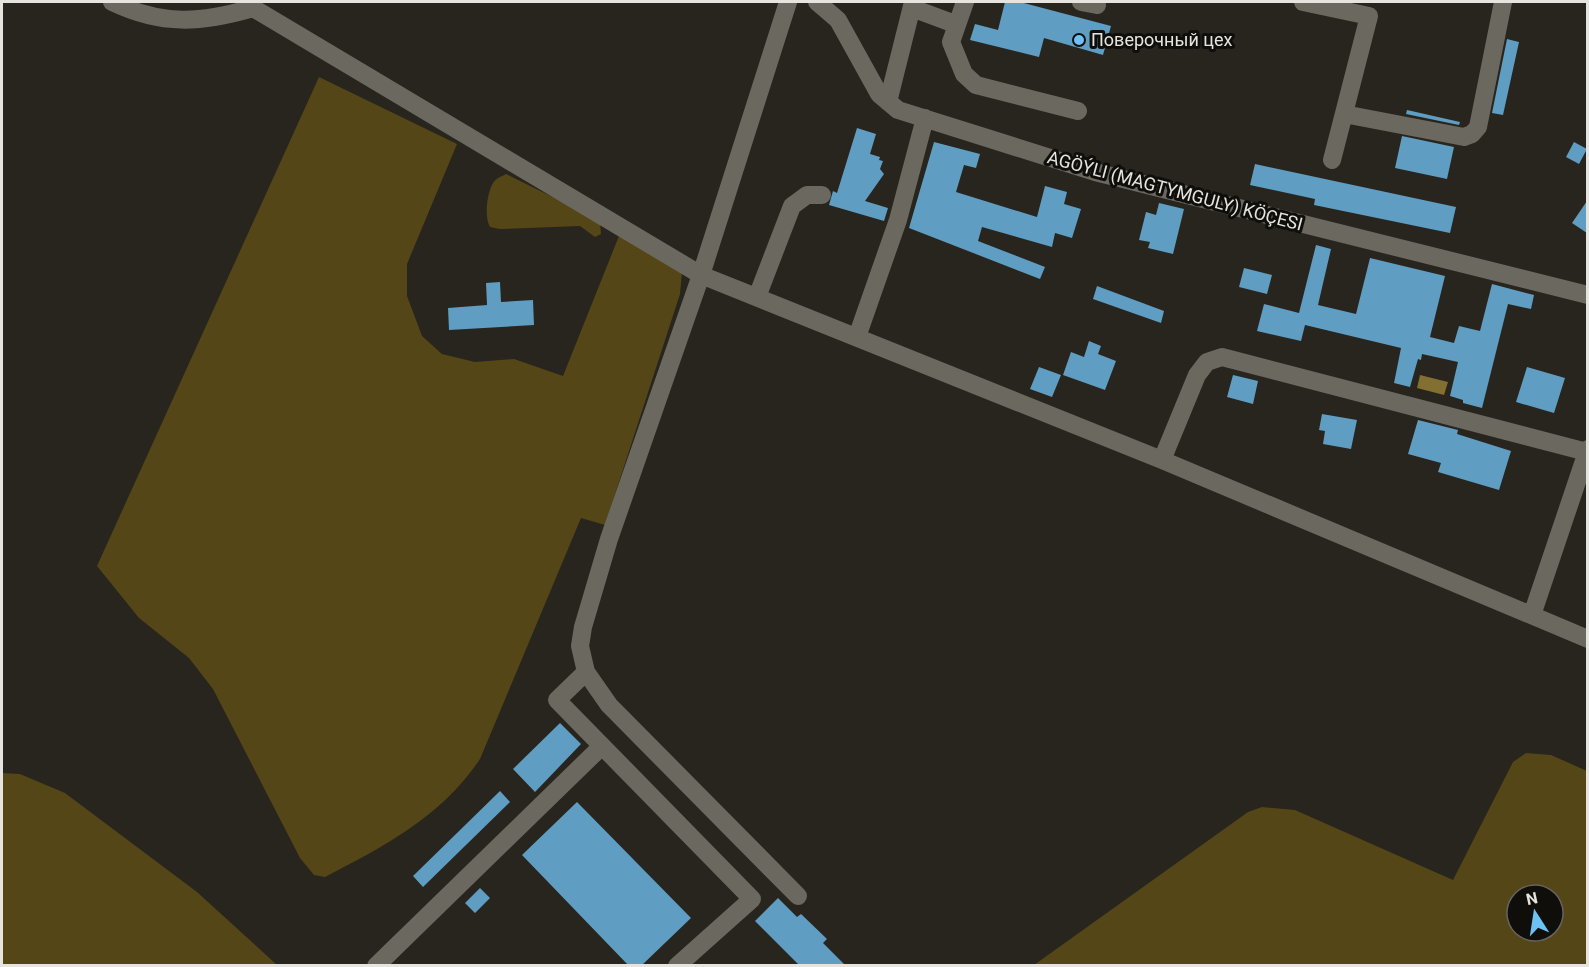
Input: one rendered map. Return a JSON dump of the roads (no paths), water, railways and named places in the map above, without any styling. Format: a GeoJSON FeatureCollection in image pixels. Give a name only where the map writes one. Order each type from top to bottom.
{"type":"FeatureCollection","features":[{"type":"Feature","properties":{"kind":"street"},"geometry":{"type":"LineString","coordinates":[[788,2],[701,275],[609,539],[580,646],[586,672],[609,705],[798,896]]}},
{"type":"Feature","properties":{"kind":"street","name":"AGÖÝLI (MAGTYMGULY) KÖÇESI"},"geometry":{"type":"LineString","coordinates":[[817,2],[838,20],[879,94],[898,110],[1095,172],[1587,295]]}},
{"type":"Feature","properties":{"kind":"street"},"geometry":{"type":"LineString","coordinates":[[965,2],[955,24],[952,48],[964,74],[976,85],[1078,111]]}},
{"type":"Feature","properties":{"kind":"street"},"geometry":{"type":"LineString","coordinates":[[1303,2],[1369,16],[1332,160]]}},
{"type":"Feature","properties":{"kind":"street"},"geometry":{"type":"LineString","coordinates":[[1344,114],[1464,137],[1472,134],[1478,127],[1503,2]]}},
{"type":"Feature","properties":{"kind":"street"},"geometry":{"type":"LineString","coordinates":[[122,4],[166,19],[186,21],[222,17],[254,5],[701,275],[1162,460],[1587,639]]}},
{"type":"Feature","properties":{"kind":"street"},"geometry":{"type":"LineString","coordinates":[[888,102],[912,5],[955,24]]}},
{"type":"Feature","properties":{"kind":"street"},"geometry":{"type":"LineString","coordinates":[[857,337],[898,220],[925,118]]}},
{"type":"Feature","properties":{"kind":"street"},"geometry":{"type":"LineString","coordinates":[[757,297],[792,206],[807,195],[822,195]]}},
{"type":"Feature","properties":{"kind":"street"},"geometry":{"type":"LineString","coordinates":[[1162,460],[1197,375],[1207,362],[1222,357],[1587,451],[1532,615]]}},
{"type":"Feature","properties":{"kind":"street"},"geometry":{"type":"LineString","coordinates":[[586,672],[557,700],[752,899],[681,964]]}},
{"type":"Feature","properties":{"kind":"street"},"geometry":{"type":"LineString","coordinates":[[376,966],[602,746]]}},
{"type":"Feature","properties":{"kind":"place","name":"Поверочный цех"},"geometry":{"type":"Point","coordinates":[1079,40]}}]}
